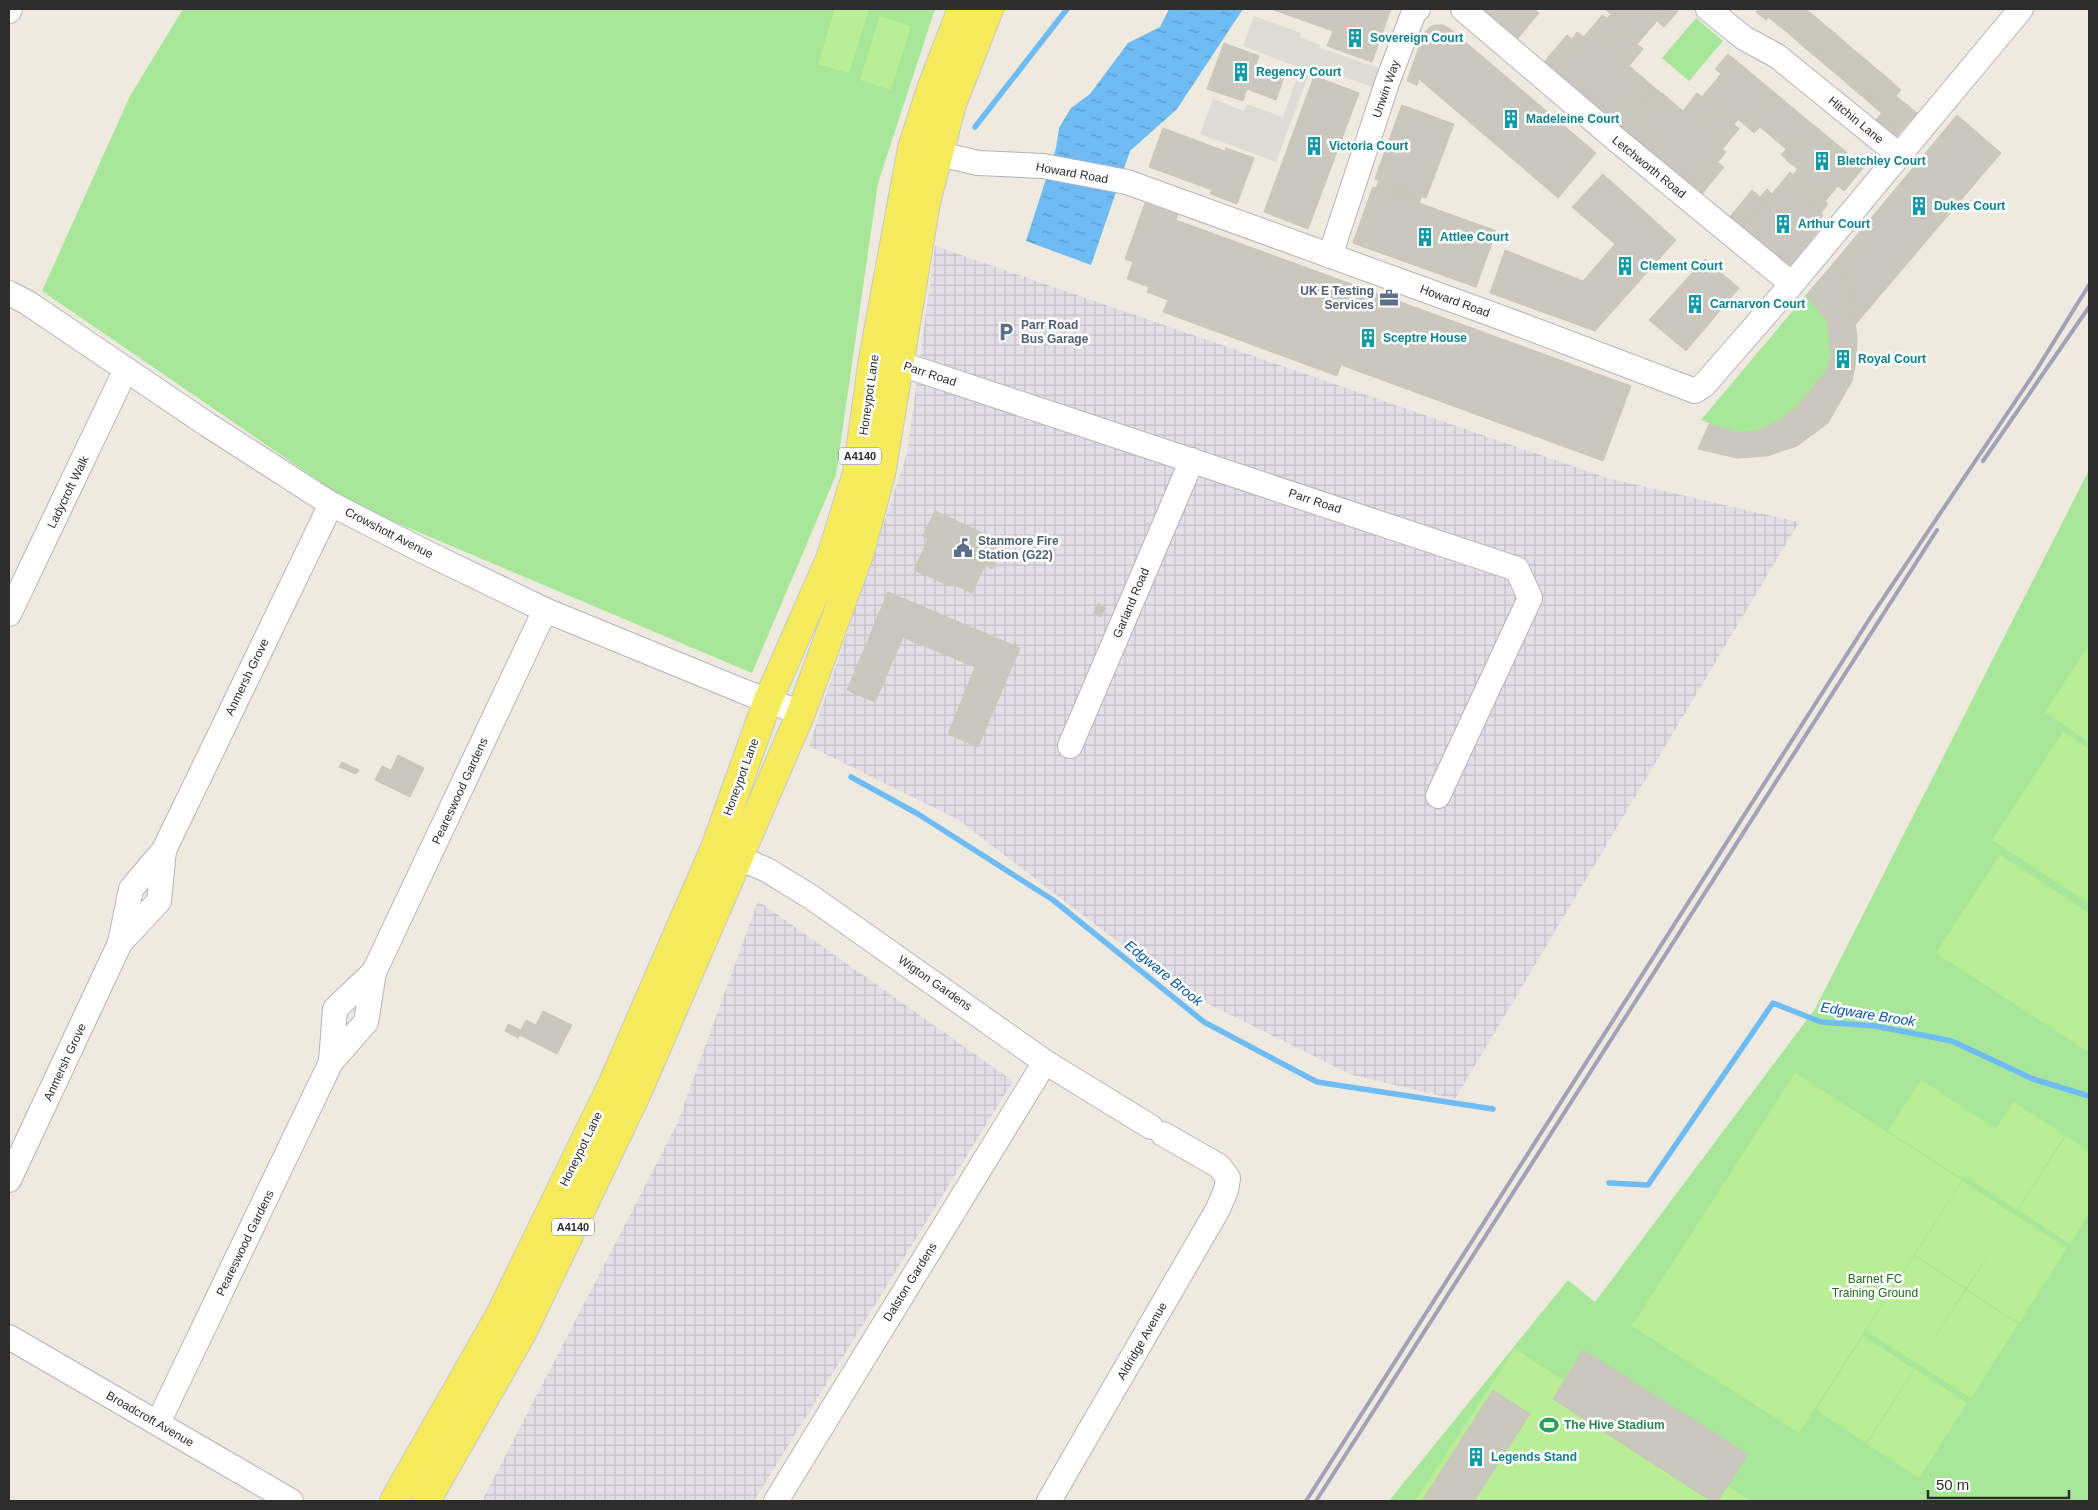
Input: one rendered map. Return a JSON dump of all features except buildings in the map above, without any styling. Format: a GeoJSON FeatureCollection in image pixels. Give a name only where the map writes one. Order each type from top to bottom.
{"type":"FeatureCollection","features":[{"type":"Feature","properties":{"kind":"main road","name":"Honeypot Lane"},"geometry":{"type":"LineString","coordinates":[[426,1501],[522,1333],[638,1093],[727,853],[768,700],[832,557],[858,473],[926,202],[925,151],[934,80],[962,9]]}},
{"type":"Feature","properties":{"kind":"main road","name":"Honeypot Lane"},"geometry":{"type":"LineString","coordinates":[[925,151],[952,104],[989,9]]}},
{"type":"Feature","properties":{"kind":"main road","name":"Honeypot Lane"},"geometry":{"type":"LineString","coordinates":[[394,1501],[504,1306],[727,853],[800,713],[852,574],[881,474],[886,361]]}},
{"type":"Feature","properties":{"kind":"street","name":"Unwin Way"},"geometry":{"type":"LineString","coordinates":[[1330,256],[1388,80],[1414,12],[1418,9]]}},
{"type":"Feature","properties":{"kind":"street","name":"Letchworth Road"},"geometry":{"type":"LineString","coordinates":[[1463,9],[1612,136],[1792,284]]}},
{"type":"Feature","properties":{"kind":"street","name":"Hitchin Lane"},"geometry":{"type":"LineString","coordinates":[[1708,9],[1744,38],[1778,56],[1899,155]]}},
{"type":"Feature","properties":{"kind":"street"},"geometry":{"type":"LineString","coordinates":[[1899,155],[2021,9]]}},
{"type":"Feature","properties":{"kind":"street","name":"Howard Road"},"geometry":{"type":"LineString","coordinates":[[925,151],[978,163],[1042,166],[1128,182],[1506,319],[1695,390],[1704,385],[1792,284],[1899,155]]}},
{"type":"Feature","properties":{"kind":"street","name":"Crowshott Avenue"},"geometry":{"type":"LineString","coordinates":[[9,293],[28,303],[208,425],[331,504],[545,610],[800,713]]}},
{"type":"Feature","properties":{"kind":"street","name":"Parr Road"},"geometry":{"type":"LineString","coordinates":[[886,361],[1192,460],[1517,569],[1530,598],[1438,796]]}},
{"type":"Feature","properties":{"kind":"street","name":"Ladycroft Walk"},"geometry":{"type":"LineString","coordinates":[[9,614],[126,369]]}},
{"type":"Feature","properties":{"kind":"street","name":"Garland Road"},"geometry":{"type":"LineString","coordinates":[[1070,746],[1192,460]]}},
{"type":"Feature","properties":{"kind":"street","name":"Anmersh Grove"},"geometry":{"type":"LineString","coordinates":[[9,1180],[120,943],[131,889],[164,850],[331,504]]}},
{"type":"Feature","properties":{"kind":"street","name":"Peareswood Gardens"},"geometry":{"type":"LineString","coordinates":[[158,1423],[332,1062],[366,1022],[374,972],[545,610]]}},
{"type":"Feature","properties":{"kind":"street","name":"Wigton Gardens"},"geometry":{"type":"LineString","coordinates":[[727,853],[768,870],[811,897],[1045,1062],[1219,1166],[1228,1178]]}},
{"type":"Feature","properties":{"kind":"street","name":"Peareswood Gardens"},"geometry":{"type":"LineString","coordinates":[[332,1062],[335,1009],[374,972]]}},
{"type":"Feature","properties":{"kind":"street","name":"Dalston Gardens"},"geometry":{"type":"LineString","coordinates":[[776,1501],[1045,1062]]}},
{"type":"Feature","properties":{"kind":"street","name":"Aldridge Avenue"},"geometry":{"type":"LineString","coordinates":[[1049,1501],[1218,1209],[1226,1190],[1228,1178]]}},
{"type":"Feature","properties":{"kind":"street","name":"Broadcroft Avenue"},"geometry":{"type":"LineString","coordinates":[[9,1337],[291,1501]]}},
{"type":"Feature","properties":{"kind":"shaded area"},"geometry":{"type":"Polygon","coordinates":[[[1254,16],[1301,33],[1300,37],[1320,45],[1320,48],[1391,72],[1384,91],[1312,66],[1276,162],[1200,134],[1213,99],[1244,111],[1247,104],[1283,117],[1300,68],[1243,46],[1254,16]]]}},
{"type":"Feature","properties":{"kind":"shaded area"},"geometry":{"type":"Polygon","coordinates":[[[935,246],[1607,478],[1799,522],[1455,1099],[1352,1075],[1184,992],[957,819],[809,746],[907,454],[935,246]]]}},
{"type":"Feature","properties":{"kind":"shaded area"},"geometry":{"type":"Polygon","coordinates":[[[758,901],[1013,1081],[754,1501],[482,1501],[677,1124],[758,901]]]}},
{"type":"Feature","properties":{"kind":"green space"},"geometry":{"type":"Polygon","coordinates":[[[183,9],[935,9],[878,183],[836,475],[752,673],[354,505],[42,291],[130,96],[183,9]]]}},
{"type":"Feature","properties":{"kind":"green space"},"geometry":{"type":"Polygon","coordinates":[[[835,9],[869,9],[849,73],[818,64],[835,9]]]}},
{"type":"Feature","properties":{"kind":"green space"},"geometry":{"type":"Polygon","coordinates":[[[880,16],[911,26],[891,90],[860,80],[880,16]]]}},
{"type":"Feature","properties":{"kind":"green space"},"geometry":{"type":"Polygon","coordinates":[[[1696,18],[1723,41],[1689,81],[1662,58],[1696,18]]]}},
{"type":"Feature","properties":{"kind":"green space"},"geometry":{"type":"Polygon","coordinates":[[[1806,295],[1821,312],[1829,328],[1830,354],[1828,366],[1814,389],[1787,416],[1767,428],[1757,431],[1735,432],[1701,420],[1806,295]]]}},
{"type":"Feature","properties":{"kind":"green space","name":"Barnet FC Training Ground"},"geometry":{"type":"Polygon","coordinates":[[[2089,470],[2089,1501],[1389,1501],[1568,1280],[1595,1302],[1815,1009],[2089,470]]]}},
{"type":"Feature","properties":{"kind":"green space"},"geometry":{"type":"Polygon","coordinates":[[[2089,645],[2089,742],[2045,712],[2089,645]]]}},
{"type":"Feature","properties":{"kind":"green space"},"geometry":{"type":"Polygon","coordinates":[[[2063,732],[2089,749],[2089,903],[1992,840],[2063,732]]]}},
{"type":"Feature","properties":{"kind":"green space"},"geometry":{"type":"Polygon","coordinates":[[[2000,855],[2089,913],[2089,1052],[1936,953],[2000,855]]]}},
{"type":"Feature","properties":{"kind":"green space"},"geometry":{"type":"Polygon","coordinates":[[[1795,1073],[1962,1180],[1799,1433],[1632,1326],[1795,1073]]]}},
{"type":"Feature","properties":{"kind":"green space"},"geometry":{"type":"Polygon","coordinates":[[[1921,1080],[1996,1129],[2013,1102],[2065,1135],[2017,1210],[1965,1176],[1968,1171],[1963,1179],[1888,1131],[1921,1080]]]}},
{"type":"Feature","properties":{"kind":"green space"},"geometry":{"type":"Polygon","coordinates":[[[2066,1136],[2089,1151],[2089,1213],[2070,1244],[2018,1210],[2066,1136]]]}},
{"type":"Feature","properties":{"kind":"green space"},"geometry":{"type":"Polygon","coordinates":[[[1962,1181],[2067,1248],[2019,1323],[1967,1289],[2003,1233],[1966,1288],[1915,1255],[1962,1181]]]}},
{"type":"Feature","properties":{"kind":"green space"},"geometry":{"type":"Polygon","coordinates":[[[1914,1256],[1965,1289],[1918,1364],[1866,1331],[1914,1256]]]}},
{"type":"Feature","properties":{"kind":"green space"},"geometry":{"type":"Polygon","coordinates":[[[1966,1290],[2018,1324],[1971,1398],[1918,1364],[1966,1290]]]}},
{"type":"Feature","properties":{"kind":"green space"},"geometry":{"type":"Polygon","coordinates":[[[1863,1336],[1914,1369],[1866,1443],[1816,1410],[1863,1336]]]}},
{"type":"Feature","properties":{"kind":"green space","name":"The Hive Stadium"},"geometry":{"type":"Polygon","coordinates":[[[1515,1349],[1751,1501],[1415,1501],[1515,1349]]]}},
{"type":"Feature","properties":{"kind":"green space"},"geometry":{"type":"Polygon","coordinates":[[[1915,1369],[1967,1403],[1919,1478],[1867,1444],[1915,1369]]]}},
{"type":"Feature","properties":{"kind":"water"},"geometry":{"type":"Polygon","coordinates":[[[1169,9],[1243,9],[1177,109],[1130,151],[1091,265],[1026,241],[1056,148],[1059,128],[1071,108],[1090,94],[1128,43],[1160,27],[1169,9]]]}},
{"type":"Feature","properties":{"kind":"waterway"},"geometry":{"type":"LineString","coordinates":[[975,127],[1067,9]]}},
{"type":"Feature","properties":{"kind":"waterway","name":"Edgware Brook"},"geometry":{"type":"LineString","coordinates":[[851,777],[918,814],[1053,900],[1204,1022],[1317,1082],[1493,1109]]}},
{"type":"Feature","properties":{"kind":"waterway","name":"Edgware Brook"},"geometry":{"type":"LineString","coordinates":[[1609,1183],[1648,1185],[1773,1003],[1821,1022],[1875,1026],[1952,1041],[2033,1079],[2089,1096]]}},
{"type":"Feature","properties":{"kind":"railway"},"geometry":{"type":"LineString","coordinates":[[1306,1501],[1872,615],[2037,369],[2089,285]]}},
{"type":"Feature","properties":{"kind":"railway"},"geometry":{"type":"LineString","coordinates":[[1983,461],[2089,307]]}},
{"type":"Feature","properties":{"kind":"railway"},"geometry":{"type":"LineString","coordinates":[[1316,1501],[1937,530]]}},
{"type":"Feature","properties":{"kind":"place","name":"Sovereign Court"},"geometry":{"type":"Point","coordinates":[1355,38]}},
{"type":"Feature","properties":{"kind":"place","name":"Regency Court"},"geometry":{"type":"Point","coordinates":[1241,72]}},
{"type":"Feature","properties":{"kind":"place","name":"Madeleine Court"},"geometry":{"type":"Point","coordinates":[1511,119]}},
{"type":"Feature","properties":{"kind":"place","name":"Victoria Court"},"geometry":{"type":"Point","coordinates":[1314,146]}},
{"type":"Feature","properties":{"kind":"place","name":"Bletchley Court"},"geometry":{"type":"Point","coordinates":[1822,161]}},
{"type":"Feature","properties":{"kind":"place","name":"Dukes Court"},"geometry":{"type":"Point","coordinates":[1919,206]}},
{"type":"Feature","properties":{"kind":"place","name":"Arthur Court"},"geometry":{"type":"Point","coordinates":[1783,224]}},
{"type":"Feature","properties":{"kind":"place","name":"Attlee Court"},"geometry":{"type":"Point","coordinates":[1425,237]}},
{"type":"Feature","properties":{"kind":"place","name":"Clement Court"},"geometry":{"type":"Point","coordinates":[1625,266]}},
{"type":"Feature","properties":{"kind":"place","name":"UK E Testing Services"},"geometry":{"type":"Point","coordinates":[1389,298]}},
{"type":"Feature","properties":{"kind":"place","name":"Carnarvon Court"},"geometry":{"type":"Point","coordinates":[1695,304]}},
{"type":"Feature","properties":{"kind":"place","name":"Parr Road Bus Garage"},"geometry":{"type":"Point","coordinates":[1006,332]}},
{"type":"Feature","properties":{"kind":"place","name":"Sceptre House"},"geometry":{"type":"Point","coordinates":[1368,338]}},
{"type":"Feature","properties":{"kind":"place","name":"Royal Court"},"geometry":{"type":"Point","coordinates":[1843,359]}},
{"type":"Feature","properties":{"kind":"place","name":"Stanmore Fire Station (G22)"},"geometry":{"type":"Point","coordinates":[963,548]}},
{"type":"Feature","properties":{"kind":"place","name":"The Hive Stadium"},"geometry":{"type":"Point","coordinates":[1549,1425]}},
{"type":"Feature","properties":{"kind":"place","name":"Legends Stand"},"geometry":{"type":"Point","coordinates":[1476,1457]}}]}
